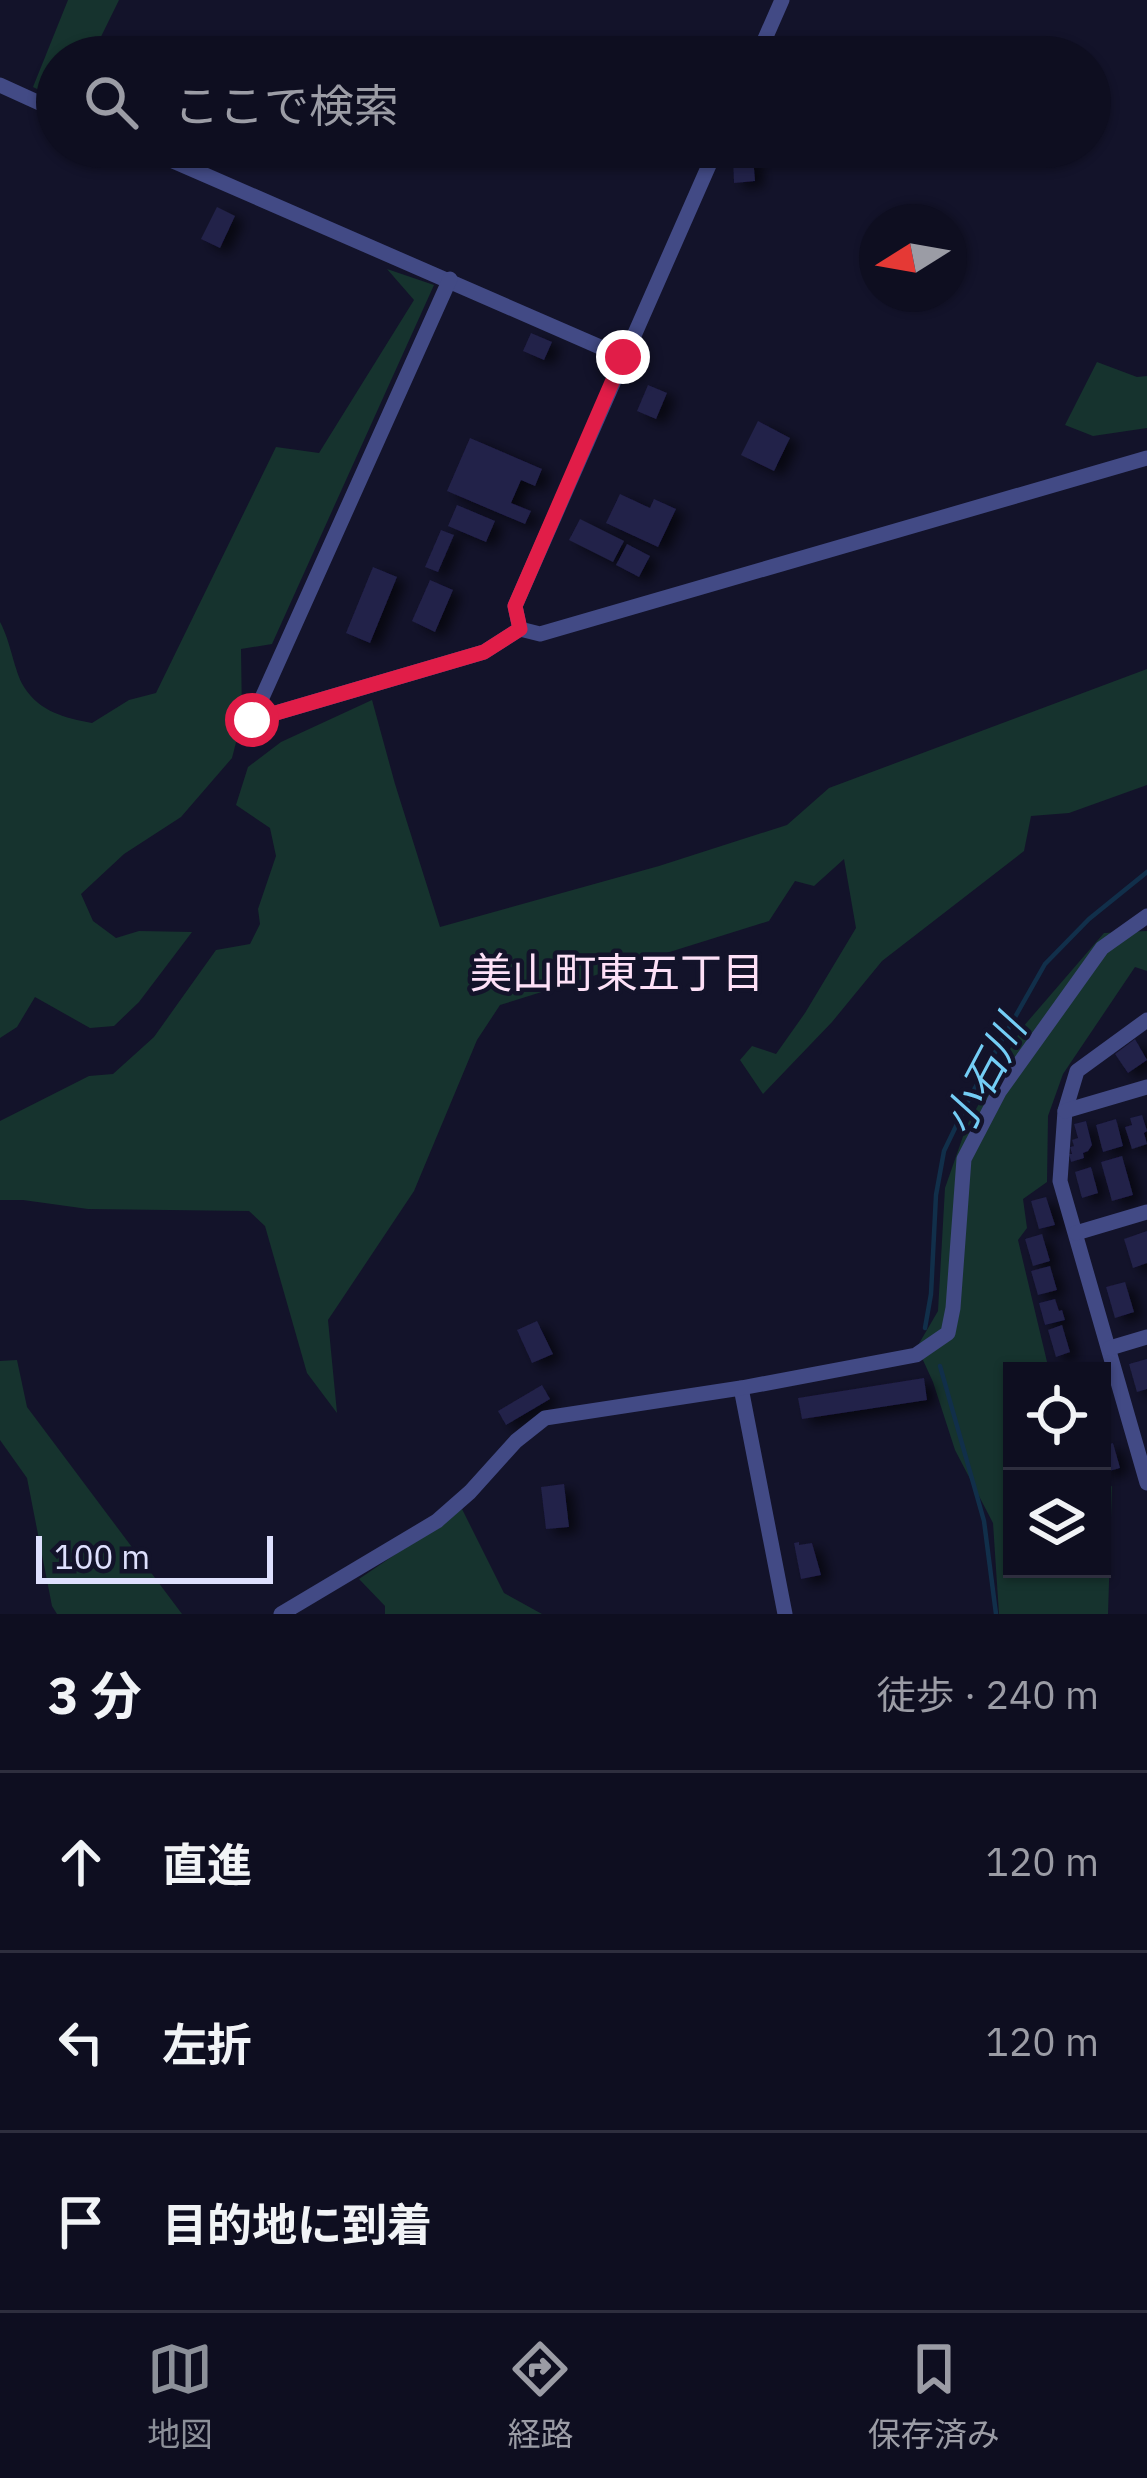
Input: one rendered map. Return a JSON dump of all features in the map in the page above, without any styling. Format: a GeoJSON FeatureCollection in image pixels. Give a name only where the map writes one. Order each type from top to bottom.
{"type":"FeatureCollection","features":[{"type":"Feature","properties":{"kind":"street"},"geometry":{"type":"LineString","coordinates":[[766,36],[782,0]]}},
{"type":"Feature","properties":{"kind":"street"},"geometry":{"type":"LineString","coordinates":[[0,85],[36,101]]}},
{"type":"Feature","properties":{"kind":"street"},"geometry":{"type":"LineString","coordinates":[[190,168],[623,357]]}},
{"type":"Feature","properties":{"kind":"street"},"geometry":{"type":"LineString","coordinates":[[520,629],[515,606],[708,168]]}},
{"type":"Feature","properties":{"kind":"street"},"geometry":{"type":"LineString","coordinates":[[450,279],[252,720],[484,652],[520,629],[540,634],[1147,458]]}},
{"type":"Feature","properties":{"kind":"street"},"geometry":{"type":"LineString","coordinates":[[281,1614],[437,1521],[545,1418],[916,1355],[948,1333],[964,1159],[999,1092],[1102,948],[1147,916]]}},
{"type":"Feature","properties":{"kind":"street"},"geometry":{"type":"LineString","coordinates":[[1147,1020],[1077,1072],[1065,1112],[1060,1181],[1144,1459],[1147,1483]]}},
{"type":"Feature","properties":{"kind":"street"},"geometry":{"type":"LineString","coordinates":[[1065,1112],[1147,1087]]}},
{"type":"Feature","properties":{"kind":"street"},"geometry":{"type":"LineString","coordinates":[[1076,1233],[1147,1212]]}},
{"type":"Feature","properties":{"kind":"street"},"geometry":{"type":"LineString","coordinates":[[1110,1348],[1147,1337]]}},
{"type":"Feature","properties":{"kind":"street"},"geometry":{"type":"LineString","coordinates":[[741,1388],[785,1614]]}},
{"type":"Feature","properties":{"kind":"green space"},"geometry":{"type":"Polygon","coordinates":[[[68,0],[119,0],[101,36],[54,36],[68,0]]]}},
{"type":"Feature","properties":{"kind":"green space"},"geometry":{"type":"Polygon","coordinates":[[[387,269],[434,285],[272,644],[241,649],[242,719],[232,758],[181,817],[124,854],[81,894],[93,921],[116,938],[139,931],[192,932],[139,1002],[114,1026],[90,1028],[35,997],[17,1027],[0,1038],[0,622],[24,687],[54,712],[92,723],[129,700],[156,693],[276,447],[319,453],[414,300],[387,269]]]}},
{"type":"Feature","properties":{"kind":"green space"},"geometry":{"type":"Polygon","coordinates":[[[1097,362],[1137,377],[1147,376],[1147,428],[1093,436],[1065,425],[1097,362]]]}},
{"type":"Feature","properties":{"kind":"green space"},"geometry":{"type":"Polygon","coordinates":[[[1147,669],[1147,785],[1069,813],[1031,816],[1024,851],[882,961],[763,1094],[740,1060],[752,1046],[776,1054],[856,928],[844,859],[814,886],[795,881],[769,921],[500,1005],[477,1040],[414,1191],[328,1320],[337,1413],[307,1373],[265,1226],[249,1211],[88,1209],[0,1200],[0,1121],[89,1076],[113,1074],[154,1037],[216,950],[250,944],[260,924],[258,909],[276,856],[270,828],[236,805],[248,767],[281,742],[372,700],[440,927],[787,825],[829,788],[1147,669]]]}},
{"type":"Feature","properties":{"kind":"green space"},"geometry":{"type":"Polygon","coordinates":[[[1147,931],[1147,971],[1135,967],[1063,1074],[1048,1116],[1047,1182],[1023,1199],[1027,1228],[1018,1240],[1047,1362],[1003,1362],[1003,1578],[1109,1578],[1108,1614],[999,1614],[993,1523],[955,1450],[917,1347],[938,1311],[945,1188],[967,1125],[1022,1028],[1104,933],[1147,931]]]}},
{"type":"Feature","properties":{"kind":"green space"},"geometry":{"type":"Polygon","coordinates":[[[17,1360],[27,1407],[182,1614],[57,1614],[27,1478],[0,1440],[0,1361],[17,1360]]]}},
{"type":"Feature","properties":{"kind":"green space"},"geometry":{"type":"Polygon","coordinates":[[[462,1509],[504,1593],[542,1614],[385,1614],[385,1606],[359,1579],[462,1509]]]}},
{"type":"Feature","properties":{"kind":"building"},"geometry":{"type":"Polygon","coordinates":[[[733,168],[754,168],[755,181],[734,183],[733,168]]]}},
{"type":"Feature","properties":{"kind":"building"},"geometry":{"type":"Polygon","coordinates":[[[217,207],[235,216],[220,248],[201,239],[217,207]]]}},
{"type":"Feature","properties":{"kind":"building"},"geometry":{"type":"Polygon","coordinates":[[[531,333],[552,342],[544,360],[523,351],[531,333]]]}},
{"type":"Feature","properties":{"kind":"building"},"geometry":{"type":"Polygon","coordinates":[[[648,385],[667,393],[656,419],[637,411],[648,385]]]}},
{"type":"Feature","properties":{"kind":"building"},"geometry":{"type":"Polygon","coordinates":[[[758,421],[790,438],[774,471],[741,455],[758,421]]]}},
{"type":"Feature","properties":{"kind":"building"},"geometry":{"type":"Polygon","coordinates":[[[470,438],[542,469],[535,486],[521,480],[511,503],[531,511],[525,524],[447,491],[470,438]]]}},
{"type":"Feature","properties":{"kind":"building"},"geometry":{"type":"Polygon","coordinates":[[[620,494],[650,508],[654,499],[676,509],[658,547],[606,523],[620,494]]]}},
{"type":"Feature","properties":{"kind":"building"},"geometry":{"type":"Polygon","coordinates":[[[457,505],[495,521],[486,542],[448,526],[457,505]]]}},
{"type":"Feature","properties":{"kind":"building"},"geometry":{"type":"Polygon","coordinates":[[[580,519],[624,541],[613,562],[569,540],[580,519]]]}},
{"type":"Feature","properties":{"kind":"building"},"geometry":{"type":"Polygon","coordinates":[[[441,530],[454,535],[438,572],[425,567],[441,530]]]}},
{"type":"Feature","properties":{"kind":"building"},"geometry":{"type":"Polygon","coordinates":[[[627,544],[650,556],[639,577],[616,565],[627,544]]]}},
{"type":"Feature","properties":{"kind":"building"},"geometry":{"type":"Polygon","coordinates":[[[373,567],[397,577],[370,643],[346,633],[373,567]]]}},
{"type":"Feature","properties":{"kind":"building"},"geometry":{"type":"Polygon","coordinates":[[[430,580],[453,590],[435,632],[412,621],[430,580]]]}},
{"type":"Feature","properties":{"kind":"building"},"geometry":{"type":"Polygon","coordinates":[[[1135,1039],[1147,1060],[1128,1073],[1115,1054],[1135,1039]]]}},
{"type":"Feature","properties":{"kind":"building"},"geometry":{"type":"Polygon","coordinates":[[[1142,1115],[1147,1144],[1132,1149],[1125,1127],[1132,1125],[1130,1118],[1142,1115]]]}},
{"type":"Feature","properties":{"kind":"building"},"geometry":{"type":"Polygon","coordinates":[[[1116,1119],[1123,1146],[1103,1152],[1096,1125],[1116,1119]]]}},
{"type":"Feature","properties":{"kind":"building"},"geometry":{"type":"Polygon","coordinates":[[[1086,1121],[1092,1145],[1084,1158],[1071,1162],[1072,1140],[1078,1138],[1074,1124],[1086,1121]]]}},
{"type":"Feature","properties":{"kind":"building"},"geometry":{"type":"Polygon","coordinates":[[[1122,1156],[1133,1195],[1112,1201],[1101,1162],[1122,1156]]]}},
{"type":"Feature","properties":{"kind":"building"},"geometry":{"type":"Polygon","coordinates":[[[1091,1167],[1098,1193],[1082,1198],[1075,1172],[1091,1167]]]}},
{"type":"Feature","properties":{"kind":"building"},"geometry":{"type":"Polygon","coordinates":[[[1046,1197],[1055,1225],[1039,1229],[1031,1201],[1046,1197]]]}},
{"type":"Feature","properties":{"kind":"building"},"geometry":{"type":"Polygon","coordinates":[[[1147,1231],[1147,1263],[1133,1268],[1124,1239],[1147,1231]]]}},
{"type":"Feature","properties":{"kind":"building"},"geometry":{"type":"Polygon","coordinates":[[[1042,1234],[1050,1261],[1033,1266],[1025,1239],[1042,1234]]]}},
{"type":"Feature","properties":{"kind":"building"},"geometry":{"type":"Polygon","coordinates":[[[1050,1266],[1057,1290],[1038,1295],[1031,1271],[1050,1266]]]}},
{"type":"Feature","properties":{"kind":"building"},"geometry":{"type":"Polygon","coordinates":[[[1125,1282],[1134,1312],[1115,1318],[1106,1287],[1125,1282]]]}},
{"type":"Feature","properties":{"kind":"building"},"geometry":{"type":"Polygon","coordinates":[[[1055,1299],[1065,1320],[1045,1325],[1039,1303],[1055,1299]]]}},
{"type":"Feature","properties":{"kind":"building"},"geometry":{"type":"Polygon","coordinates":[[[537,1321],[553,1354],[532,1363],[517,1330],[537,1321]]]}},
{"type":"Feature","properties":{"kind":"building"},"geometry":{"type":"Polygon","coordinates":[[[1062,1325],[1070,1352],[1056,1357],[1048,1330],[1062,1325]]]}},
{"type":"Feature","properties":{"kind":"building"},"geometry":{"type":"Polygon","coordinates":[[[1147,1359],[1147,1389],[1137,1392],[1129,1364],[1147,1359]]]}},
{"type":"Feature","properties":{"kind":"building"},"geometry":{"type":"Polygon","coordinates":[[[924,1378],[927,1400],[802,1419],[798,1398],[924,1378]]]}},
{"type":"Feature","properties":{"kind":"building"},"geometry":{"type":"Polygon","coordinates":[[[542,1385],[550,1399],[506,1425],[498,1411],[542,1385]]]}},
{"type":"Feature","properties":{"kind":"building"},"geometry":{"type":"Polygon","coordinates":[[[1111,1444],[1120,1468],[1111,1470],[1111,1470],[1111,1444]]]}},
{"type":"Feature","properties":{"kind":"building"},"geometry":{"type":"Polygon","coordinates":[[[564,1484],[569,1527],[546,1529],[541,1487],[564,1484]]]}},
{"type":"Feature","properties":{"kind":"building"},"geometry":{"type":"Polygon","coordinates":[[[794,1543],[812,1543],[821,1575],[801,1579],[794,1543]]]}},
{"type":"Feature","properties":{"kind":"waterway","name":"小石川"},"geometry":{"type":"LineString","coordinates":[[925,1328],[944,1151],[971,1095],[1045,964],[1089,919],[1147,872]]}},
{"type":"Feature","properties":{"kind":"waterway","name":"小石川"},"geometry":{"type":"LineString","coordinates":[[940,1366],[984,1521],[996,1614]]}},
{"type":"Feature","properties":{"kind":"district","name":"美山町東五丁目"},"geometry":{"type":"Point","coordinates":[617,973]}},
{"type":"Feature","properties":{"kind":"route"},"geometry":{"type":"LineString","coordinates":[[252,720],[484,652],[520,629],[515,606],[623,357]]}}]}
